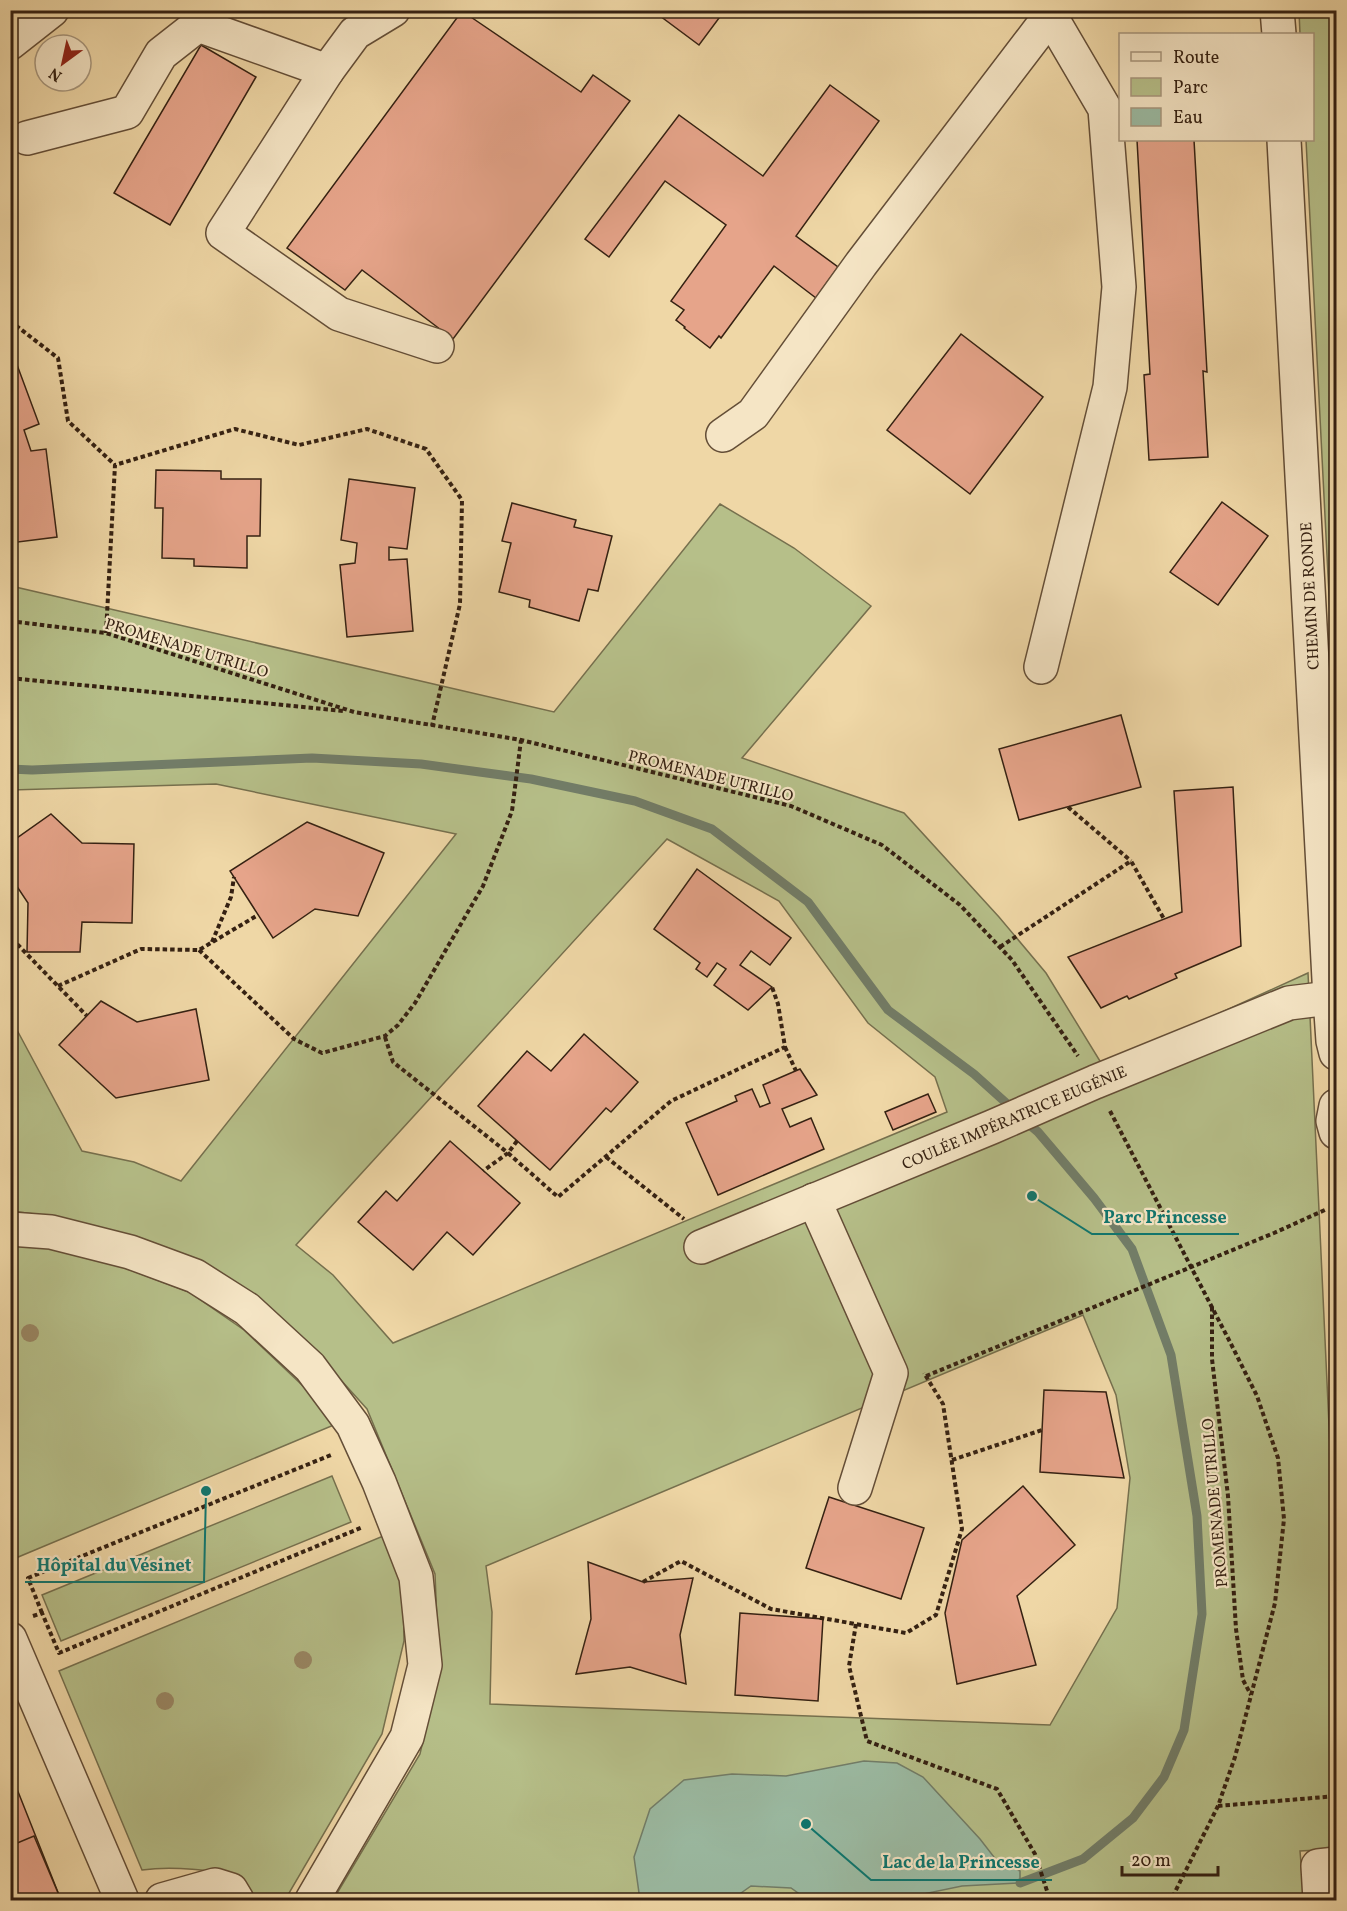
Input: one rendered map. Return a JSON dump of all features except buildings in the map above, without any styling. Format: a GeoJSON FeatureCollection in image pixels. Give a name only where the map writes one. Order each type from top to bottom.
{"type":"FeatureCollection","features":[{"type":"Feature","properties":{"kind":"street"},"geometry":{"type":"LineString","coordinates":[[10,43],[52,10]]}},
{"type":"Feature","properties":{"kind":"street"},"geometry":{"type":"LineString","coordinates":[[393,10],[355,33],[327,71],[223,233],[339,314],[437,346]]}},
{"type":"Feature","properties":{"kind":"street"},"geometry":{"type":"LineString","coordinates":[[1277,10],[1279,33]]}},
{"type":"Feature","properties":{"kind":"street"},"geometry":{"type":"LineString","coordinates":[[723,435],[753,414],[861,264],[1049,13],[1105,109],[1119,287],[1110,387],[1041,667]]}},
{"type":"Feature","properties":{"kind":"street"},"geometry":{"type":"LineString","coordinates":[[27,138],[127,112],[161,54],[198,25],[327,71]]}},
{"type":"Feature","properties":{"kind":"street","name":"CHEMIN DE RONDE"},"geometry":{"type":"LineString","coordinates":[[1284,141],[1330,998],[1336,1053]]}},
{"type":"Feature","properties":{"kind":"street","name":"COULÉE IMPÉRATRICE EUGÉNIE"},"geometry":{"type":"LineString","coordinates":[[701,1247],[1095,1082],[1289,1004],[1330,998]]}},
{"type":"Feature","properties":{"kind":"street"},"geometry":{"type":"LineString","coordinates":[[1336,1106],[1333,1121],[1336,1132]]}},
{"type":"Feature","properties":{"kind":"street"},"geometry":{"type":"LineString","coordinates":[[814,1200],[891,1373],[855,1488]]}},
{"type":"Feature","properties":{"kind":"street"},"geometry":{"type":"LineString","coordinates":[[10,1229],[51,1232],[130,1252],[195,1276],[247,1309],[310,1367],[353,1425],[382,1490],[416,1577],[425,1665],[407,1737],[312,1900]]}},
{"type":"Feature","properties":{"kind":"street"},"geometry":{"type":"LineString","coordinates":[[21,1628],[122,1900]]}},
{"type":"Feature","properties":{"kind":"street"},"geometry":{"type":"LineString","coordinates":[[1320,1900],[1318,1866],[1336,1864]]}},
{"type":"Feature","properties":{"kind":"street"},"geometry":{"type":"LineString","coordinates":[[162,1900],[215,1885],[231,1890],[237,1900]]}},
{"type":"Feature","properties":{"kind":"path"},"geometry":{"type":"LineString","coordinates":[[10,321],[58,358],[69,421],[115,465],[106,633]]}},
{"type":"Feature","properties":{"kind":"path"},"geometry":{"type":"LineString","coordinates":[[115,465],[235,429],[299,444],[367,429],[426,449],[462,501],[460,604],[432,726]]}},
{"type":"Feature","properties":{"kind":"path","name":"PROMENADE UTRILLO"},"geometry":{"type":"LineString","coordinates":[[10,621],[106,633],[354,712]]}},
{"type":"Feature","properties":{"kind":"path","name":"PROMENADE UTRILLO"},"geometry":{"type":"LineString","coordinates":[[10,678],[354,712],[521,740],[791,806],[882,845],[960,905],[1000,946],[1012,960],[1095,1082],[1257,1396],[1278,1458],[1284,1519],[1275,1603],[1235,1757],[1218,1806],[1171,1900]]}},
{"type":"Feature","properties":{"kind":"path"},"geometry":{"type":"LineString","coordinates":[[199,950],[294,1039],[322,1053],[385,1036],[398,1025],[415,1003],[483,886],[512,811],[521,740]]}},
{"type":"Feature","properties":{"kind":"path"},"geometry":{"type":"LineString","coordinates":[[1068,807],[1131,861],[1164,919]]}},
{"type":"Feature","properties":{"kind":"path"},"geometry":{"type":"LineString","coordinates":[[1000,946],[1131,861]]}},
{"type":"Feature","properties":{"kind":"path"},"geometry":{"type":"LineString","coordinates":[[212,942],[231,897],[234,877]]}},
{"type":"Feature","properties":{"kind":"path"},"geometry":{"type":"LineString","coordinates":[[58,986],[141,949],[199,950],[258,915]]}},
{"type":"Feature","properties":{"kind":"path"},"geometry":{"type":"LineString","coordinates":[[10,948],[18,945],[87,1016]]}},
{"type":"Feature","properties":{"kind":"path"},"geometry":{"type":"LineString","coordinates":[[772,987],[778,1004],[785,1047],[796,1071]]}},
{"type":"Feature","properties":{"kind":"path"},"geometry":{"type":"LineString","coordinates":[[385,1036],[393,1062],[508,1153],[558,1197],[671,1101],[785,1047]]}},
{"type":"Feature","properties":{"kind":"path"},"geometry":{"type":"LineString","coordinates":[[483,1171],[508,1153],[517,1141]]}},
{"type":"Feature","properties":{"kind":"path"},"geometry":{"type":"LineString","coordinates":[[606,1157],[694,1227],[701,1247]]}},
{"type":"Feature","properties":{"kind":"path"},"geometry":{"type":"LineString","coordinates":[[926,1376],[1166,1278],[1327,1209]]}},
{"type":"Feature","properties":{"kind":"path","name":"PROMENADE UTRILLO"},"geometry":{"type":"LineString","coordinates":[[1212,1306],[1212,1359],[1228,1496],[1236,1629],[1243,1680],[1251,1696]]}},
{"type":"Feature","properties":{"kind":"path"},"geometry":{"type":"LineString","coordinates":[[643,1582],[681,1561],[771,1609],[906,1633],[936,1615],[963,1529],[944,1404],[923,1371],[891,1373]]}},
{"type":"Feature","properties":{"kind":"path"},"geometry":{"type":"LineString","coordinates":[[952,1460],[1042,1430]]}},
{"type":"Feature","properties":{"kind":"path"},"geometry":{"type":"LineString","coordinates":[[336,1452],[28,1578],[42,1613],[59,1653],[367,1525]]}},
{"type":"Feature","properties":{"kind":"path"},"geometry":{"type":"LineString","coordinates":[[21,1628],[42,1613]]}},
{"type":"Feature","properties":{"kind":"path"},"geometry":{"type":"LineString","coordinates":[[856,1624],[849,1666],[867,1741],[997,1789],[1035,1854],[1049,1898]]}},
{"type":"Feature","properties":{"kind":"path"},"geometry":{"type":"LineString","coordinates":[[1218,1806],[1336,1796]]}},
{"type":"Feature","properties":{"kind":"green space"},"geometry":{"type":"Polygon","coordinates":[[[1299,11],[1336,11],[1336,734],[1306,141],[1314,141],[1314,33],[1300,33],[1299,11]]]}},
{"type":"Feature","properties":{"kind":"green space"},"geometry":{"type":"Polygon","coordinates":[[[720,504],[794,548],[871,606],[742,758],[904,813],[999,917],[1046,973],[1103,1066],[1308,973],[1336,1576],[1336,1849],[1300,1851],[1304,1900],[333,1900],[420,1754],[439,1670],[435,1574],[367,1409],[321,1358],[50,1216],[11,1211],[10,1017],[82,1151],[134,1162],[181,1181],[456,834],[216,784],[11,790],[11,586],[554,712],[720,504]],[[667,839],[296,1245],[333,1275],[393,1343],[947,1112],[935,1077],[868,1023],[779,901],[667,839]],[[1083,1315],[486,1566],[492,1612],[490,1704],[1050,1725],[1117,1608],[1130,1478],[1116,1395],[1083,1315]]]}},
{"type":"Feature","properties":{"kind":"green space"},"geometry":{"type":"Polygon","coordinates":[[[10,1239],[104,1260],[189,1292],[244,1330],[341,1422],[11,1560],[10,1239]]]}},
{"type":"Feature","properties":{"kind":"green space"},"geometry":{"type":"Polygon","coordinates":[[[332,1476],[351,1522],[61,1641],[42,1595],[332,1476]]]}},
{"type":"Feature","properties":{"kind":"green space"},"geometry":{"type":"Polygon","coordinates":[[[388,1534],[403,1580],[404,1641],[382,1734],[285,1900],[254,1900],[239,1882],[220,1873],[164,1868],[142,1870],[59,1671],[388,1534]]]}},
{"type":"Feature","properties":{"kind":"water"},"geometry":{"type":"Polygon","coordinates":[[[864,1761],[897,1763],[923,1777],[997,1861],[1020,1871],[1020,1883],[962,1886],[923,1894],[923,1897],[912,1900],[808,1900],[791,1888],[751,1886],[731,1900],[640,1900],[634,1857],[650,1809],[684,1780],[732,1774],[786,1776],[864,1761]]]}},
{"type":"Feature","properties":{"kind":"waterway"},"geometry":{"type":"LineString","coordinates":[[10,769],[32,770],[312,758],[421,764],[531,779],[635,801],[712,829],[808,902],[888,1010],[974,1074],[1014,1110]]}},
{"type":"Feature","properties":{"kind":"waterway"},"geometry":{"type":"LineString","coordinates":[[1020,1883],[1083,1859],[1133,1818],[1164,1777],[1184,1730],[1202,1614],[1197,1516],[1171,1355],[1132,1249],[1094,1198],[1038,1132],[1024,1120]]}},
{"type":"Feature","properties":{"kind":"place","name":"Parc Princesse"},"geometry":{"type":"Point","coordinates":[1032,1196]}},
{"type":"Feature","properties":{"kind":"place","name":"Hôpital du Vésinet"},"geometry":{"type":"Point","coordinates":[206,1491]}},
{"type":"Feature","properties":{"kind":"place","name":"Lac de la Princesse"},"geometry":{"type":"Point","coordinates":[806,1824]}}]}
